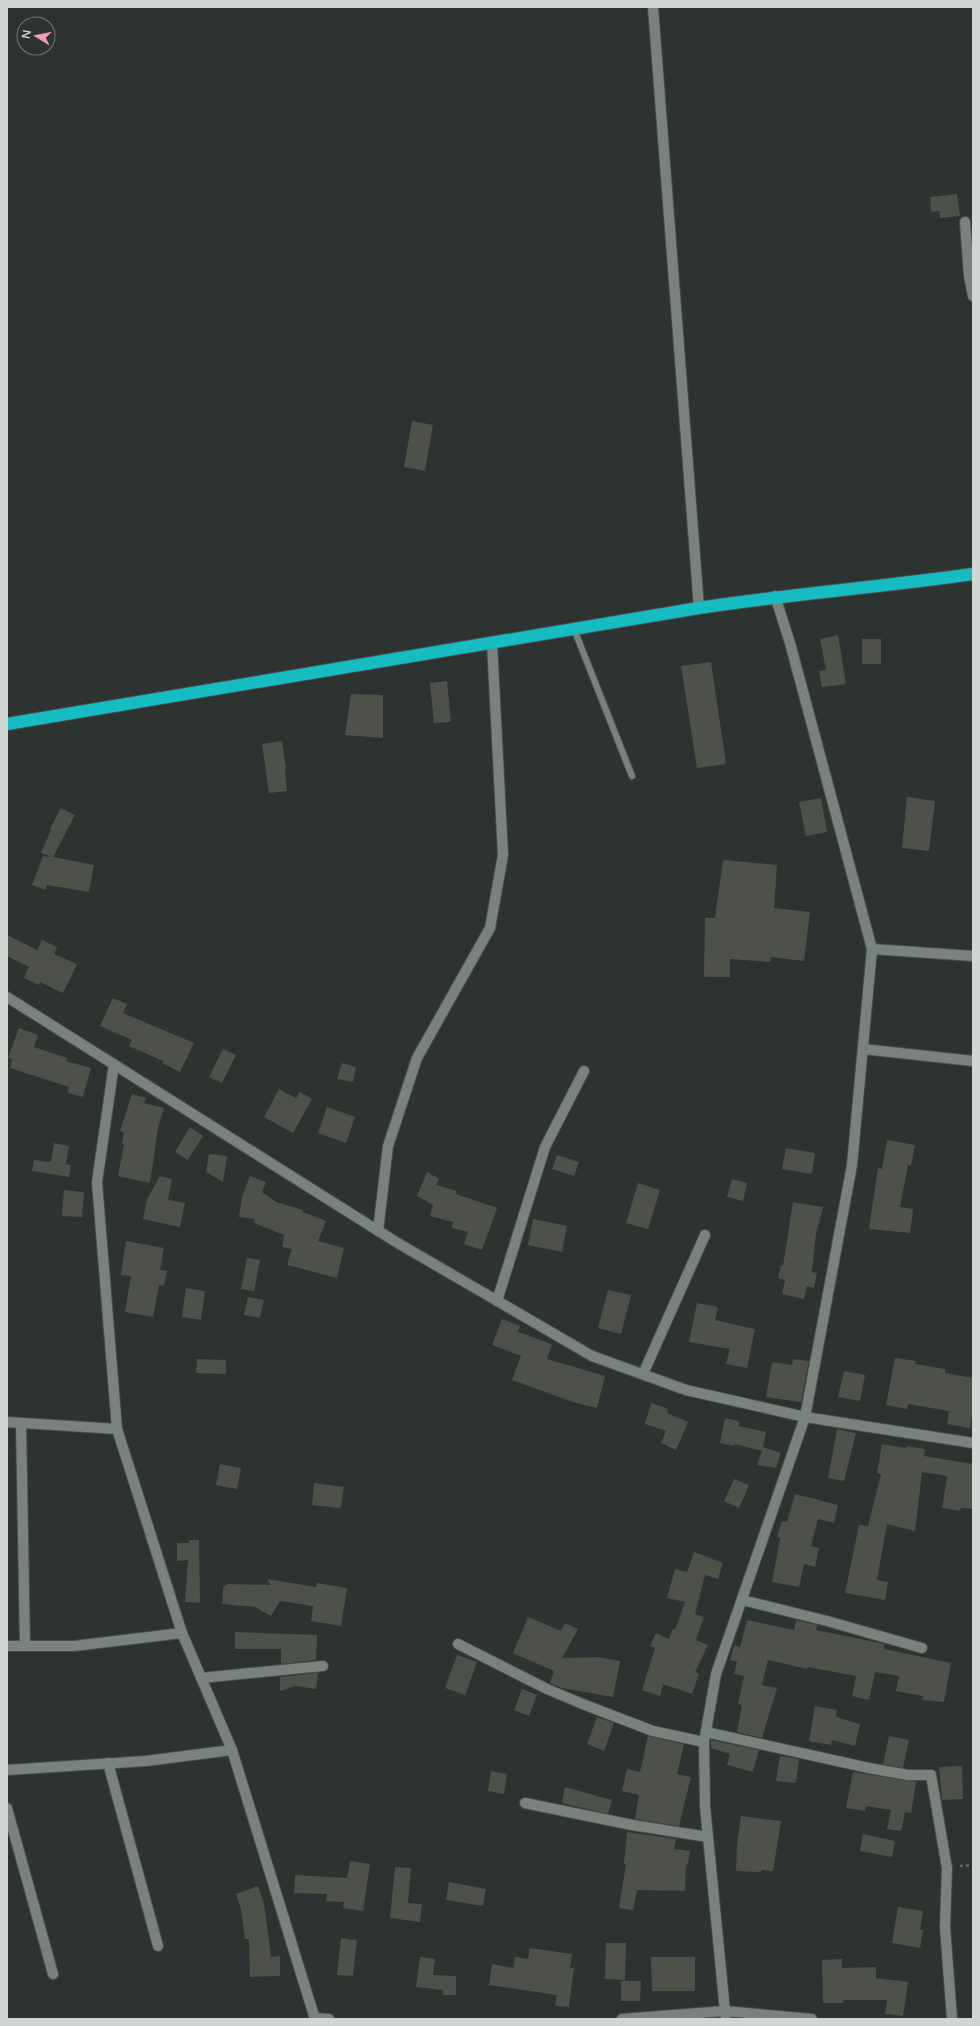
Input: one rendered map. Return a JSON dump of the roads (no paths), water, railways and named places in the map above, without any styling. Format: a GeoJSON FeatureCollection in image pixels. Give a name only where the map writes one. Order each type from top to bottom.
{"type":"FeatureCollection","features":[{"type":"Feature","properties":{"kind":"highway"},"geometry":{"type":"LineString","coordinates":[[7,724],[775,596],[923,581],[973,574]]}},
{"type":"Feature","properties":{"kind":"street"},"geometry":{"type":"LineString","coordinates":[[653,7],[699,608]]}},
{"type":"Feature","properties":{"kind":"street"},"geometry":{"type":"LineString","coordinates":[[965,222],[969,276],[973,296]]}},
{"type":"Feature","properties":{"kind":"street"},"geometry":{"type":"LineString","coordinates":[[725,2015],[705,1806],[705,1737],[716,1674],[806,1417],[852,1165],[872,949],[790,643],[775,596]]}},
{"type":"Feature","properties":{"kind":"street"},"geometry":{"type":"LineString","coordinates":[[378,1231],[388,1146],[417,1058],[490,928],[503,855],[492,643]]}},
{"type":"Feature","properties":{"kind":"street"},"geometry":{"type":"LineString","coordinates":[[872,949],[973,956]]}},
{"type":"Feature","properties":{"kind":"street"},"geometry":{"type":"LineString","coordinates":[[7,997],[378,1231],[592,1356],[686,1390],[806,1417],[973,1443]]}},
{"type":"Feature","properties":{"kind":"street"},"geometry":{"type":"LineString","coordinates":[[863,1049],[973,1061]]}},
{"type":"Feature","properties":{"kind":"street"},"geometry":{"type":"LineString","coordinates":[[114,1064],[97,1182],[117,1429],[182,1633],[232,1750],[315,2019],[329,2019]]}},
{"type":"Feature","properties":{"kind":"street"},"geometry":{"type":"LineString","coordinates":[[497,1301],[545,1147],[584,1071]]}},
{"type":"Feature","properties":{"kind":"street"},"geometry":{"type":"LineString","coordinates":[[643,1374],[705,1235]]}},
{"type":"Feature","properties":{"kind":"street"},"geometry":{"type":"LineString","coordinates":[[7,1422],[117,1429]]}},
{"type":"Feature","properties":{"kind":"street"},"geometry":{"type":"LineString","coordinates":[[21,1423],[26,1646]]}},
{"type":"Feature","properties":{"kind":"street"},"geometry":{"type":"LineString","coordinates":[[742,1600],[922,1648]]}},
{"type":"Feature","properties":{"kind":"street"},"geometry":{"type":"LineString","coordinates":[[7,1646],[74,1646],[182,1633]]}},
{"type":"Feature","properties":{"kind":"street"},"geometry":{"type":"LineString","coordinates":[[458,1644],[559,1694],[653,1731],[705,1737],[908,1775],[931,1775],[947,1868],[946,1927],[952,2019]]}},
{"type":"Feature","properties":{"kind":"street"},"geometry":{"type":"LineString","coordinates":[[201,1678],[323,1666]]}},
{"type":"Feature","properties":{"kind":"street"},"geometry":{"type":"LineString","coordinates":[[7,1770],[146,1761],[232,1750]]}},
{"type":"Feature","properties":{"kind":"street"},"geometry":{"type":"LineString","coordinates":[[108,1763],[158,1946]]}},
{"type":"Feature","properties":{"kind":"street"},"geometry":{"type":"LineString","coordinates":[[525,1803],[632,1825],[708,1837]]}},
{"type":"Feature","properties":{"kind":"street"},"geometry":{"type":"LineString","coordinates":[[7,1808],[53,1974]]}},
{"type":"Feature","properties":{"kind":"street"},"geometry":{"type":"LineString","coordinates":[[622,2019],[725,2015],[812,2019]]}},
{"type":"Feature","properties":{"kind":"lane"},"geometry":{"type":"LineString","coordinates":[[574,629],[632,776]]}}]}
